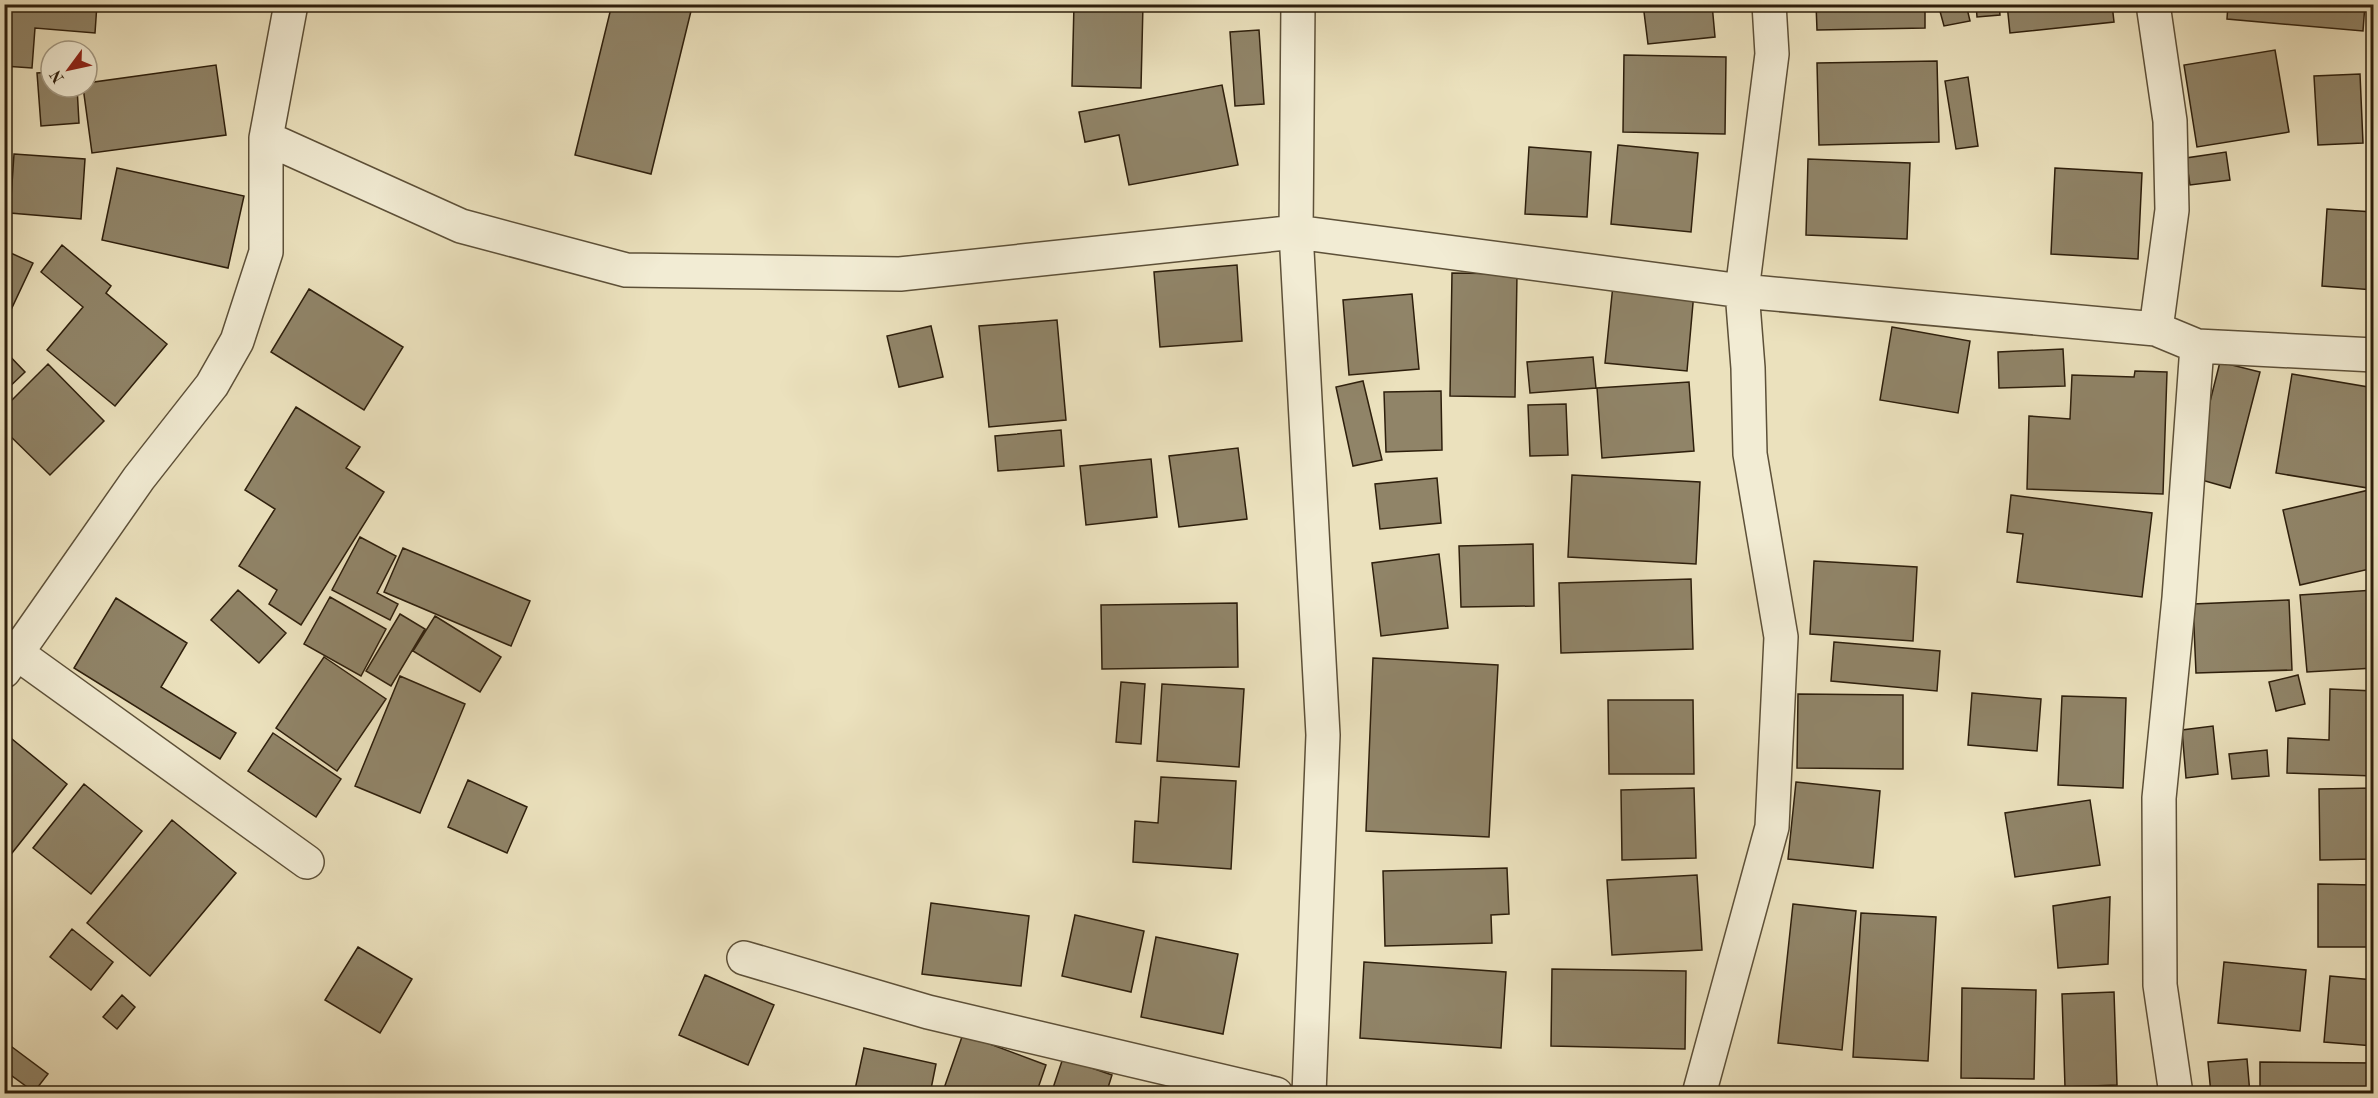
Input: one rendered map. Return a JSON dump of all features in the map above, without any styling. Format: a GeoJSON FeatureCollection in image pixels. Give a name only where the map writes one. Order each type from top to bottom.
{"type":"FeatureCollection","features":[{"type":"Feature","properties":{"kind":"street"},"geometry":{"type":"LineString","coordinates":[[291,4],[266,138],[266,252],[237,341],[212,385],[139,478],[8,657],[307,862]]}},
{"type":"Feature","properties":{"kind":"street"},"geometry":{"type":"LineString","coordinates":[[1298,4],[1296,232],[1323,735],[1309,1094]]}},
{"type":"Feature","properties":{"kind":"street"},"geometry":{"type":"LineString","coordinates":[[1699,1094],[1772,827],[1781,637],[1750,454],[1742,291],[1772,54],[1769,4]]}},
{"type":"Feature","properties":{"kind":"street"},"geometry":{"type":"LineString","coordinates":[[2153,4],[2170,121],[2172,210],[2156,329]]}},
{"type":"Feature","properties":{"kind":"street"},"geometry":{"type":"LineString","coordinates":[[266,138],[461,226],[626,270],[900,274],[1296,232],[1742,291],[2156,329],[2197,346],[2373,355]]}},
{"type":"Feature","properties":{"kind":"street"},"geometry":{"type":"LineString","coordinates":[[2176,1094],[2160,985],[2158,798],[2179,598],[2197,346]]}},
{"type":"Feature","properties":{"kind":"street"},"geometry":{"type":"LineString","coordinates":[[744,958],[928,1012],[1276,1094]]}},
{"type":"Feature","properties":{"kind":"building"},"geometry":{"type":"Polygon","coordinates":[[[4,4],[97,4],[95,33],[35,28],[32,68],[4,66],[4,4]]]}},
{"type":"Feature","properties":{"kind":"building"},"geometry":{"type":"Polygon","coordinates":[[[612,4],[681,4],[692,7],[651,174],[575,155],[612,4]]]}},
{"type":"Feature","properties":{"kind":"building"},"geometry":{"type":"Polygon","coordinates":[[[1074,4],[1143,4],[1141,88],[1072,86],[1074,4]]]}},
{"type":"Feature","properties":{"kind":"building"},"geometry":{"type":"Polygon","coordinates":[[[1643,4],[1712,4],[1715,37],[1648,44],[1643,4]]]}},
{"type":"Feature","properties":{"kind":"building"},"geometry":{"type":"Polygon","coordinates":[[[1816,4],[1925,4],[1925,28],[1817,30],[1816,4]]]}},
{"type":"Feature","properties":{"kind":"building"},"geometry":{"type":"Polygon","coordinates":[[[1938,4],[1966,4],[1970,21],[1944,26],[1938,4]]]}},
{"type":"Feature","properties":{"kind":"building"},"geometry":{"type":"Polygon","coordinates":[[[1976,4],[1999,4],[2000,15],[1977,17],[1976,4]]]}},
{"type":"Feature","properties":{"kind":"building"},"geometry":{"type":"Polygon","coordinates":[[[2007,4],[2112,4],[2114,22],[2010,33],[2007,4]]]}},
{"type":"Feature","properties":{"kind":"building"},"geometry":{"type":"Polygon","coordinates":[[[2228,4],[2365,4],[2363,31],[2227,19],[2228,4]]]}},
{"type":"Feature","properties":{"kind":"building"},"geometry":{"type":"Polygon","coordinates":[[[1259,30],[1264,104],[1235,106],[1230,32],[1259,30]]]}},
{"type":"Feature","properties":{"kind":"building"},"geometry":{"type":"Polygon","coordinates":[[[2275,50],[2289,132],[2197,147],[2184,65],[2275,50]]]}},
{"type":"Feature","properties":{"kind":"building"},"geometry":{"type":"Polygon","coordinates":[[[1624,55],[1726,57],[1725,134],[1623,132],[1624,55]]]}},
{"type":"Feature","properties":{"kind":"building"},"geometry":{"type":"Polygon","coordinates":[[[1937,61],[1939,142],[1819,145],[1817,63],[1937,61]]]}},
{"type":"Feature","properties":{"kind":"building"},"geometry":{"type":"Polygon","coordinates":[[[216,65],[226,135],[92,153],[85,99],[99,99],[99,81],[216,65]]]}},
{"type":"Feature","properties":{"kind":"building"},"geometry":{"type":"Polygon","coordinates":[[[37,73],[39,73],[39,99],[78,99],[79,123],[41,126],[37,73]]]}},
{"type":"Feature","properties":{"kind":"building"},"geometry":{"type":"Polygon","coordinates":[[[2360,74],[2363,143],[2318,145],[2314,76],[2360,74]]]}},
{"type":"Feature","properties":{"kind":"building"},"geometry":{"type":"Polygon","coordinates":[[[1968,77],[1978,146],[1956,149],[1945,81],[1968,77]]]}},
{"type":"Feature","properties":{"kind":"building"},"geometry":{"type":"Polygon","coordinates":[[[1222,85],[1238,165],[1129,185],[1119,135],[1085,142],[1079,112],[1222,85]]]}},
{"type":"Feature","properties":{"kind":"building"},"geometry":{"type":"Polygon","coordinates":[[[1618,145],[1698,153],[1691,232],[1611,224],[1618,145]]]}},
{"type":"Feature","properties":{"kind":"building"},"geometry":{"type":"Polygon","coordinates":[[[1529,147],[1591,152],[1587,217],[1525,214],[1529,147]]]}},
{"type":"Feature","properties":{"kind":"building"},"geometry":{"type":"Polygon","coordinates":[[[2226,152],[2230,180],[2190,185],[2186,158],[2226,152]]]}},
{"type":"Feature","properties":{"kind":"building"},"geometry":{"type":"Polygon","coordinates":[[[14,154],[85,159],[81,219],[10,213],[14,154]]]}},
{"type":"Feature","properties":{"kind":"building"},"geometry":{"type":"Polygon","coordinates":[[[1808,159],[1910,163],[1907,239],[1806,235],[1808,159]]]}},
{"type":"Feature","properties":{"kind":"building"},"geometry":{"type":"Polygon","coordinates":[[[117,168],[244,196],[228,268],[102,240],[117,168]]]}},
{"type":"Feature","properties":{"kind":"building"},"geometry":{"type":"Polygon","coordinates":[[[2055,168],[2142,173],[2138,259],[2051,254],[2055,168]]]}},
{"type":"Feature","properties":{"kind":"building"},"geometry":{"type":"Polygon","coordinates":[[[2327,209],[2374,212],[2374,290],[2322,286],[2327,209]]]}},
{"type":"Feature","properties":{"kind":"building"},"geometry":{"type":"Polygon","coordinates":[[[62,245],[111,286],[106,293],[167,344],[115,406],[47,350],[83,307],[41,272],[62,245]]]}},
{"type":"Feature","properties":{"kind":"building"},"geometry":{"type":"Polygon","coordinates":[[[4,250],[33,263],[9,314],[4,312],[4,250]]]}},
{"type":"Feature","properties":{"kind":"building"},"geometry":{"type":"Polygon","coordinates":[[[1237,265],[1242,341],[1160,347],[1154,272],[1237,265]]]}},
{"type":"Feature","properties":{"kind":"building"},"geometry":{"type":"Polygon","coordinates":[[[1452,273],[1517,274],[1515,397],[1450,396],[1452,273]]]}},
{"type":"Feature","properties":{"kind":"building"},"geometry":{"type":"Polygon","coordinates":[[[1613,285],[1694,292],[1687,371],[1605,363],[1613,285]]]}},
{"type":"Feature","properties":{"kind":"building"},"geometry":{"type":"Polygon","coordinates":[[[309,289],[403,347],[364,410],[271,352],[309,289]]]}},
{"type":"Feature","properties":{"kind":"building"},"geometry":{"type":"Polygon","coordinates":[[[1412,294],[1419,369],[1349,375],[1343,300],[1412,294]]]}},
{"type":"Feature","properties":{"kind":"building"},"geometry":{"type":"Polygon","coordinates":[[[1057,320],[1066,420],[989,427],[979,326],[1057,320]]]}},
{"type":"Feature","properties":{"kind":"building"},"geometry":{"type":"Polygon","coordinates":[[[931,326],[943,377],[899,387],[887,336],[931,326]]]}},
{"type":"Feature","properties":{"kind":"building"},"geometry":{"type":"Polygon","coordinates":[[[1892,327],[1970,341],[1958,413],[1880,400],[1892,327]]]}},
{"type":"Feature","properties":{"kind":"building"},"geometry":{"type":"Polygon","coordinates":[[[2063,349],[2065,386],[1999,388],[1998,352],[2063,349]]]}},
{"type":"Feature","properties":{"kind":"building"},"geometry":{"type":"Polygon","coordinates":[[[4,350],[25,372],[4,392],[4,350]]]}},
{"type":"Feature","properties":{"kind":"building"},"geometry":{"type":"Polygon","coordinates":[[[1593,357],[1596,388],[1530,393],[1527,362],[1593,357]]]}},
{"type":"Feature","properties":{"kind":"building"},"geometry":{"type":"Polygon","coordinates":[[[2220,362],[2260,372],[2230,488],[2191,477],[2220,362]]]}},
{"type":"Feature","properties":{"kind":"building"},"geometry":{"type":"Polygon","coordinates":[[[48,364],[104,421],[50,475],[4,430],[4,408],[48,364]]]}},
{"type":"Feature","properties":{"kind":"building"},"geometry":{"type":"Polygon","coordinates":[[[2135,371],[2167,372],[2163,494],[2027,489],[2029,416],[2070,419],[2072,375],[2134,377],[2135,371]]]}},
{"type":"Feature","properties":{"kind":"building"},"geometry":{"type":"Polygon","coordinates":[[[2292,374],[2374,388],[2374,489],[2276,473],[2292,374]]]}},
{"type":"Feature","properties":{"kind":"building"},"geometry":{"type":"Polygon","coordinates":[[[1363,381],[1382,460],[1353,466],[1336,387],[1363,381]]]}},
{"type":"Feature","properties":{"kind":"building"},"geometry":{"type":"Polygon","coordinates":[[[1689,382],[1694,451],[1602,458],[1597,388],[1689,382]]]}},
{"type":"Feature","properties":{"kind":"building"},"geometry":{"type":"Polygon","coordinates":[[[1441,391],[1442,450],[1386,452],[1384,392],[1441,391]]]}},
{"type":"Feature","properties":{"kind":"building"},"geometry":{"type":"Polygon","coordinates":[[[1566,404],[1568,455],[1530,456],[1528,405],[1566,404]]]}},
{"type":"Feature","properties":{"kind":"building"},"geometry":{"type":"Polygon","coordinates":[[[296,407],[360,447],[346,468],[384,492],[301,625],[269,604],[277,590],[239,566],[275,509],[245,490],[296,407]]]}},
{"type":"Feature","properties":{"kind":"building"},"geometry":{"type":"Polygon","coordinates":[[[1061,430],[1064,466],[998,471],[995,436],[1061,430]]]}},
{"type":"Feature","properties":{"kind":"building"},"geometry":{"type":"Polygon","coordinates":[[[1238,448],[1247,519],[1179,527],[1169,456],[1238,448]]]}},
{"type":"Feature","properties":{"kind":"building"},"geometry":{"type":"Polygon","coordinates":[[[1151,459],[1157,517],[1086,525],[1080,466],[1151,459]]]}},
{"type":"Feature","properties":{"kind":"building"},"geometry":{"type":"Polygon","coordinates":[[[1572,475],[1700,482],[1696,564],[1568,557],[1572,475]]]}},
{"type":"Feature","properties":{"kind":"building"},"geometry":{"type":"Polygon","coordinates":[[[1437,478],[1441,523],[1380,529],[1375,484],[1437,478]]]}},
{"type":"Feature","properties":{"kind":"building"},"geometry":{"type":"Polygon","coordinates":[[[2369,490],[2374,508],[2374,568],[2300,585],[2283,510],[2369,490]]]}},
{"type":"Feature","properties":{"kind":"building"},"geometry":{"type":"Polygon","coordinates":[[[2011,495],[2152,513],[2142,597],[2017,582],[2023,534],[2007,532],[2011,495]]]}},
{"type":"Feature","properties":{"kind":"building"},"geometry":{"type":"Polygon","coordinates":[[[360,537],[396,556],[377,593],[398,604],[390,620],[332,590],[360,537]]]}},
{"type":"Feature","properties":{"kind":"building"},"geometry":{"type":"Polygon","coordinates":[[[1533,544],[1534,606],[1461,607],[1459,546],[1533,544]]]}},
{"type":"Feature","properties":{"kind":"building"},"geometry":{"type":"Polygon","coordinates":[[[403,548],[530,601],[511,646],[384,592],[403,548]]]}},
{"type":"Feature","properties":{"kind":"building"},"geometry":{"type":"Polygon","coordinates":[[[1439,554],[1448,628],[1381,636],[1372,563],[1439,554]]]}},
{"type":"Feature","properties":{"kind":"building"},"geometry":{"type":"Polygon","coordinates":[[[1814,561],[1917,567],[1913,641],[1810,634],[1814,561]]]}},
{"type":"Feature","properties":{"kind":"building"},"geometry":{"type":"Polygon","coordinates":[[[1691,579],[1693,649],[1561,653],[1559,583],[1691,579]]]}},
{"type":"Feature","properties":{"kind":"building"},"geometry":{"type":"Polygon","coordinates":[[[238,590],[286,633],[259,663],[211,620],[238,590]]]}},
{"type":"Feature","properties":{"kind":"building"},"geometry":{"type":"Polygon","coordinates":[[[2374,590],[2374,668],[2307,672],[2300,595],[2374,590]]]}},
{"type":"Feature","properties":{"kind":"building"},"geometry":{"type":"Polygon","coordinates":[[[330,597],[386,629],[361,676],[304,644],[330,597]]]}},
{"type":"Feature","properties":{"kind":"building"},"geometry":{"type":"Polygon","coordinates":[[[116,598],[187,643],[161,687],[236,733],[220,759],[74,668],[116,598]]]}},
{"type":"Feature","properties":{"kind":"building"},"geometry":{"type":"Polygon","coordinates":[[[2289,600],[2292,670],[2196,673],[2193,604],[2289,600]]]}},
{"type":"Feature","properties":{"kind":"building"},"geometry":{"type":"Polygon","coordinates":[[[1237,603],[1238,667],[1102,669],[1101,605],[1237,603]]]}},
{"type":"Feature","properties":{"kind":"building"},"geometry":{"type":"Polygon","coordinates":[[[400,614],[425,629],[391,686],[366,671],[400,614]]]}},
{"type":"Feature","properties":{"kind":"building"},"geometry":{"type":"Polygon","coordinates":[[[435,616],[501,657],[480,692],[413,651],[435,616]]]}},
{"type":"Feature","properties":{"kind":"building"},"geometry":{"type":"Polygon","coordinates":[[[1834,642],[1940,651],[1937,691],[1831,681],[1834,642]]]}},
{"type":"Feature","properties":{"kind":"building"},"geometry":{"type":"Polygon","coordinates":[[[324,657],[386,699],[337,771],[276,728],[324,657]]]}},
{"type":"Feature","properties":{"kind":"building"},"geometry":{"type":"Polygon","coordinates":[[[1373,658],[1498,665],[1489,837],[1366,831],[1373,658]]]}},
{"type":"Feature","properties":{"kind":"building"},"geometry":{"type":"Polygon","coordinates":[[[2298,675],[2305,704],[2276,711],[2269,682],[2298,675]]]}},
{"type":"Feature","properties":{"kind":"building"},"geometry":{"type":"Polygon","coordinates":[[[400,676],[465,704],[420,813],[355,786],[400,676]]]}},
{"type":"Feature","properties":{"kind":"building"},"geometry":{"type":"Polygon","coordinates":[[[1121,682],[1145,684],[1141,744],[1116,742],[1121,682]]]}},
{"type":"Feature","properties":{"kind":"building"},"geometry":{"type":"Polygon","coordinates":[[[1162,684],[1244,689],[1239,767],[1157,761],[1162,684]]]}},
{"type":"Feature","properties":{"kind":"building"},"geometry":{"type":"Polygon","coordinates":[[[2330,689],[2374,691],[2374,776],[2287,773],[2288,738],[2329,740],[2330,689]]]}},
{"type":"Feature","properties":{"kind":"building"},"geometry":{"type":"Polygon","coordinates":[[[1972,693],[2041,699],[2037,751],[1968,745],[1972,693]]]}},
{"type":"Feature","properties":{"kind":"building"},"geometry":{"type":"Polygon","coordinates":[[[1798,694],[1903,695],[1903,769],[1797,768],[1798,694]]]}},
{"type":"Feature","properties":{"kind":"building"},"geometry":{"type":"Polygon","coordinates":[[[2062,696],[2126,698],[2123,788],[2058,785],[2062,696]]]}},
{"type":"Feature","properties":{"kind":"building"},"geometry":{"type":"Polygon","coordinates":[[[1608,700],[1693,700],[1694,774],[1609,774],[1608,700]]]}},
{"type":"Feature","properties":{"kind":"building"},"geometry":{"type":"Polygon","coordinates":[[[2213,726],[2218,774],[2186,778],[2182,730],[2213,726]]]}},
{"type":"Feature","properties":{"kind":"building"},"geometry":{"type":"Polygon","coordinates":[[[273,733],[341,779],[316,817],[248,771],[273,733]]]}},
{"type":"Feature","properties":{"kind":"building"},"geometry":{"type":"Polygon","coordinates":[[[12,739],[67,784],[4,863],[4,748],[12,739]]]}},
{"type":"Feature","properties":{"kind":"building"},"geometry":{"type":"Polygon","coordinates":[[[2267,750],[2269,776],[2232,779],[2229,754],[2267,750]]]}},
{"type":"Feature","properties":{"kind":"building"},"geometry":{"type":"Polygon","coordinates":[[[1161,777],[1236,781],[1231,869],[1133,862],[1135,821],[1158,823],[1161,777]]]}},
{"type":"Feature","properties":{"kind":"building"},"geometry":{"type":"Polygon","coordinates":[[[468,780],[527,807],[507,853],[448,827],[468,780]]]}},
{"type":"Feature","properties":{"kind":"building"},"geometry":{"type":"Polygon","coordinates":[[[1796,782],[1880,791],[1873,868],[1788,859],[1796,782]]]}},
{"type":"Feature","properties":{"kind":"building"},"geometry":{"type":"Polygon","coordinates":[[[84,784],[142,831],[91,894],[33,848],[84,784]]]}},
{"type":"Feature","properties":{"kind":"building"},"geometry":{"type":"Polygon","coordinates":[[[1694,788],[1696,858],[1622,860],[1621,790],[1694,788]]]}},
{"type":"Feature","properties":{"kind":"building"},"geometry":{"type":"Polygon","coordinates":[[[2374,788],[2374,859],[2320,860],[2319,789],[2374,788]]]}},
{"type":"Feature","properties":{"kind":"building"},"geometry":{"type":"Polygon","coordinates":[[[2090,800],[2100,865],[2015,877],[2005,813],[2090,800]]]}},
{"type":"Feature","properties":{"kind":"building"},"geometry":{"type":"Polygon","coordinates":[[[172,820],[236,873],[150,976],[87,923],[172,820]]]}},
{"type":"Feature","properties":{"kind":"building"},"geometry":{"type":"Polygon","coordinates":[[[1507,868],[1509,914],[1491,915],[1492,943],[1385,946],[1383,871],[1507,868]]]}},
{"type":"Feature","properties":{"kind":"building"},"geometry":{"type":"Polygon","coordinates":[[[1697,875],[1702,950],[1612,955],[1607,880],[1697,875]]]}},
{"type":"Feature","properties":{"kind":"building"},"geometry":{"type":"Polygon","coordinates":[[[2318,884],[2374,885],[2374,947],[2318,947],[2318,884]]]}},
{"type":"Feature","properties":{"kind":"building"},"geometry":{"type":"Polygon","coordinates":[[[2110,897],[2108,964],[2058,968],[2053,906],[2110,897]]]}},
{"type":"Feature","properties":{"kind":"building"},"geometry":{"type":"Polygon","coordinates":[[[931,903],[1029,916],[1021,986],[922,974],[931,903]]]}},
{"type":"Feature","properties":{"kind":"building"},"geometry":{"type":"Polygon","coordinates":[[[1793,904],[1856,911],[1842,1050],[1778,1043],[1793,904]]]}},
{"type":"Feature","properties":{"kind":"building"},"geometry":{"type":"Polygon","coordinates":[[[1861,913],[1936,917],[1928,1061],[1853,1057],[1861,913]]]}},
{"type":"Feature","properties":{"kind":"building"},"geometry":{"type":"Polygon","coordinates":[[[1075,915],[1144,931],[1131,992],[1062,976],[1075,915]]]}},
{"type":"Feature","properties":{"kind":"building"},"geometry":{"type":"Polygon","coordinates":[[[72,929],[113,962],[91,990],[50,957],[72,929]]]}},
{"type":"Feature","properties":{"kind":"building"},"geometry":{"type":"Polygon","coordinates":[[[1156,937],[1238,954],[1223,1034],[1141,1017],[1156,937]]]}},
{"type":"Feature","properties":{"kind":"building"},"geometry":{"type":"Polygon","coordinates":[[[358,947],[412,979],[380,1033],[325,1000],[358,947]]]}},
{"type":"Feature","properties":{"kind":"building"},"geometry":{"type":"Polygon","coordinates":[[[1364,962],[1506,972],[1501,1048],[1360,1038],[1364,962]]]}},
{"type":"Feature","properties":{"kind":"building"},"geometry":{"type":"Polygon","coordinates":[[[2224,962],[2306,970],[2300,1031],[2218,1023],[2224,962]]]}},
{"type":"Feature","properties":{"kind":"building"},"geometry":{"type":"Polygon","coordinates":[[[1552,969],[1686,971],[1685,1049],[1551,1046],[1552,969]]]}},
{"type":"Feature","properties":{"kind":"building"},"geometry":{"type":"Polygon","coordinates":[[[705,975],[774,1005],[748,1065],[679,1035],[705,975]]]}},
{"type":"Feature","properties":{"kind":"building"},"geometry":{"type":"Polygon","coordinates":[[[2330,976],[2374,980],[2374,1046],[2324,1042],[2330,976]]]}},
{"type":"Feature","properties":{"kind":"building"},"geometry":{"type":"Polygon","coordinates":[[[1962,988],[2036,990],[2034,1079],[1961,1078],[1962,988]]]}},
{"type":"Feature","properties":{"kind":"building"},"geometry":{"type":"Polygon","coordinates":[[[2114,992],[2117,1085],[2065,1087],[2062,994],[2114,992]]]}},
{"type":"Feature","properties":{"kind":"building"},"geometry":{"type":"Polygon","coordinates":[[[122,995],[135,1007],[117,1029],[103,1017],[122,995]]]}},
{"type":"Feature","properties":{"kind":"building"},"geometry":{"type":"Polygon","coordinates":[[[963,1034],[1046,1065],[1036,1094],[942,1094],[963,1034]]]}},
{"type":"Feature","properties":{"kind":"building"},"geometry":{"type":"Polygon","coordinates":[[[8,1044],[48,1074],[34,1092],[4,1070],[4,1048],[8,1044]]]}},
{"type":"Feature","properties":{"kind":"building"},"geometry":{"type":"Polygon","coordinates":[[[864,1048],[936,1064],[930,1094],[854,1094],[864,1048]]]}},
{"type":"Feature","properties":{"kind":"building"},"geometry":{"type":"Polygon","coordinates":[[[1063,1058],[1112,1075],[1106,1094],[1051,1094],[1063,1058]]]}},
{"type":"Feature","properties":{"kind":"building"},"geometry":{"type":"Polygon","coordinates":[[[2247,1059],[2250,1094],[2211,1094],[2208,1062],[2247,1059]]]}},
{"type":"Feature","properties":{"kind":"building"},"geometry":{"type":"Polygon","coordinates":[[[2260,1062],[2374,1063],[2374,1094],[2260,1094],[2260,1062]]]}},
{"type":"Feature","properties":{"kind":"building"},"geometry":{"type":"Polygon","coordinates":[[[658,1087],[697,1094],[657,1094],[658,1087]]]}}]}
